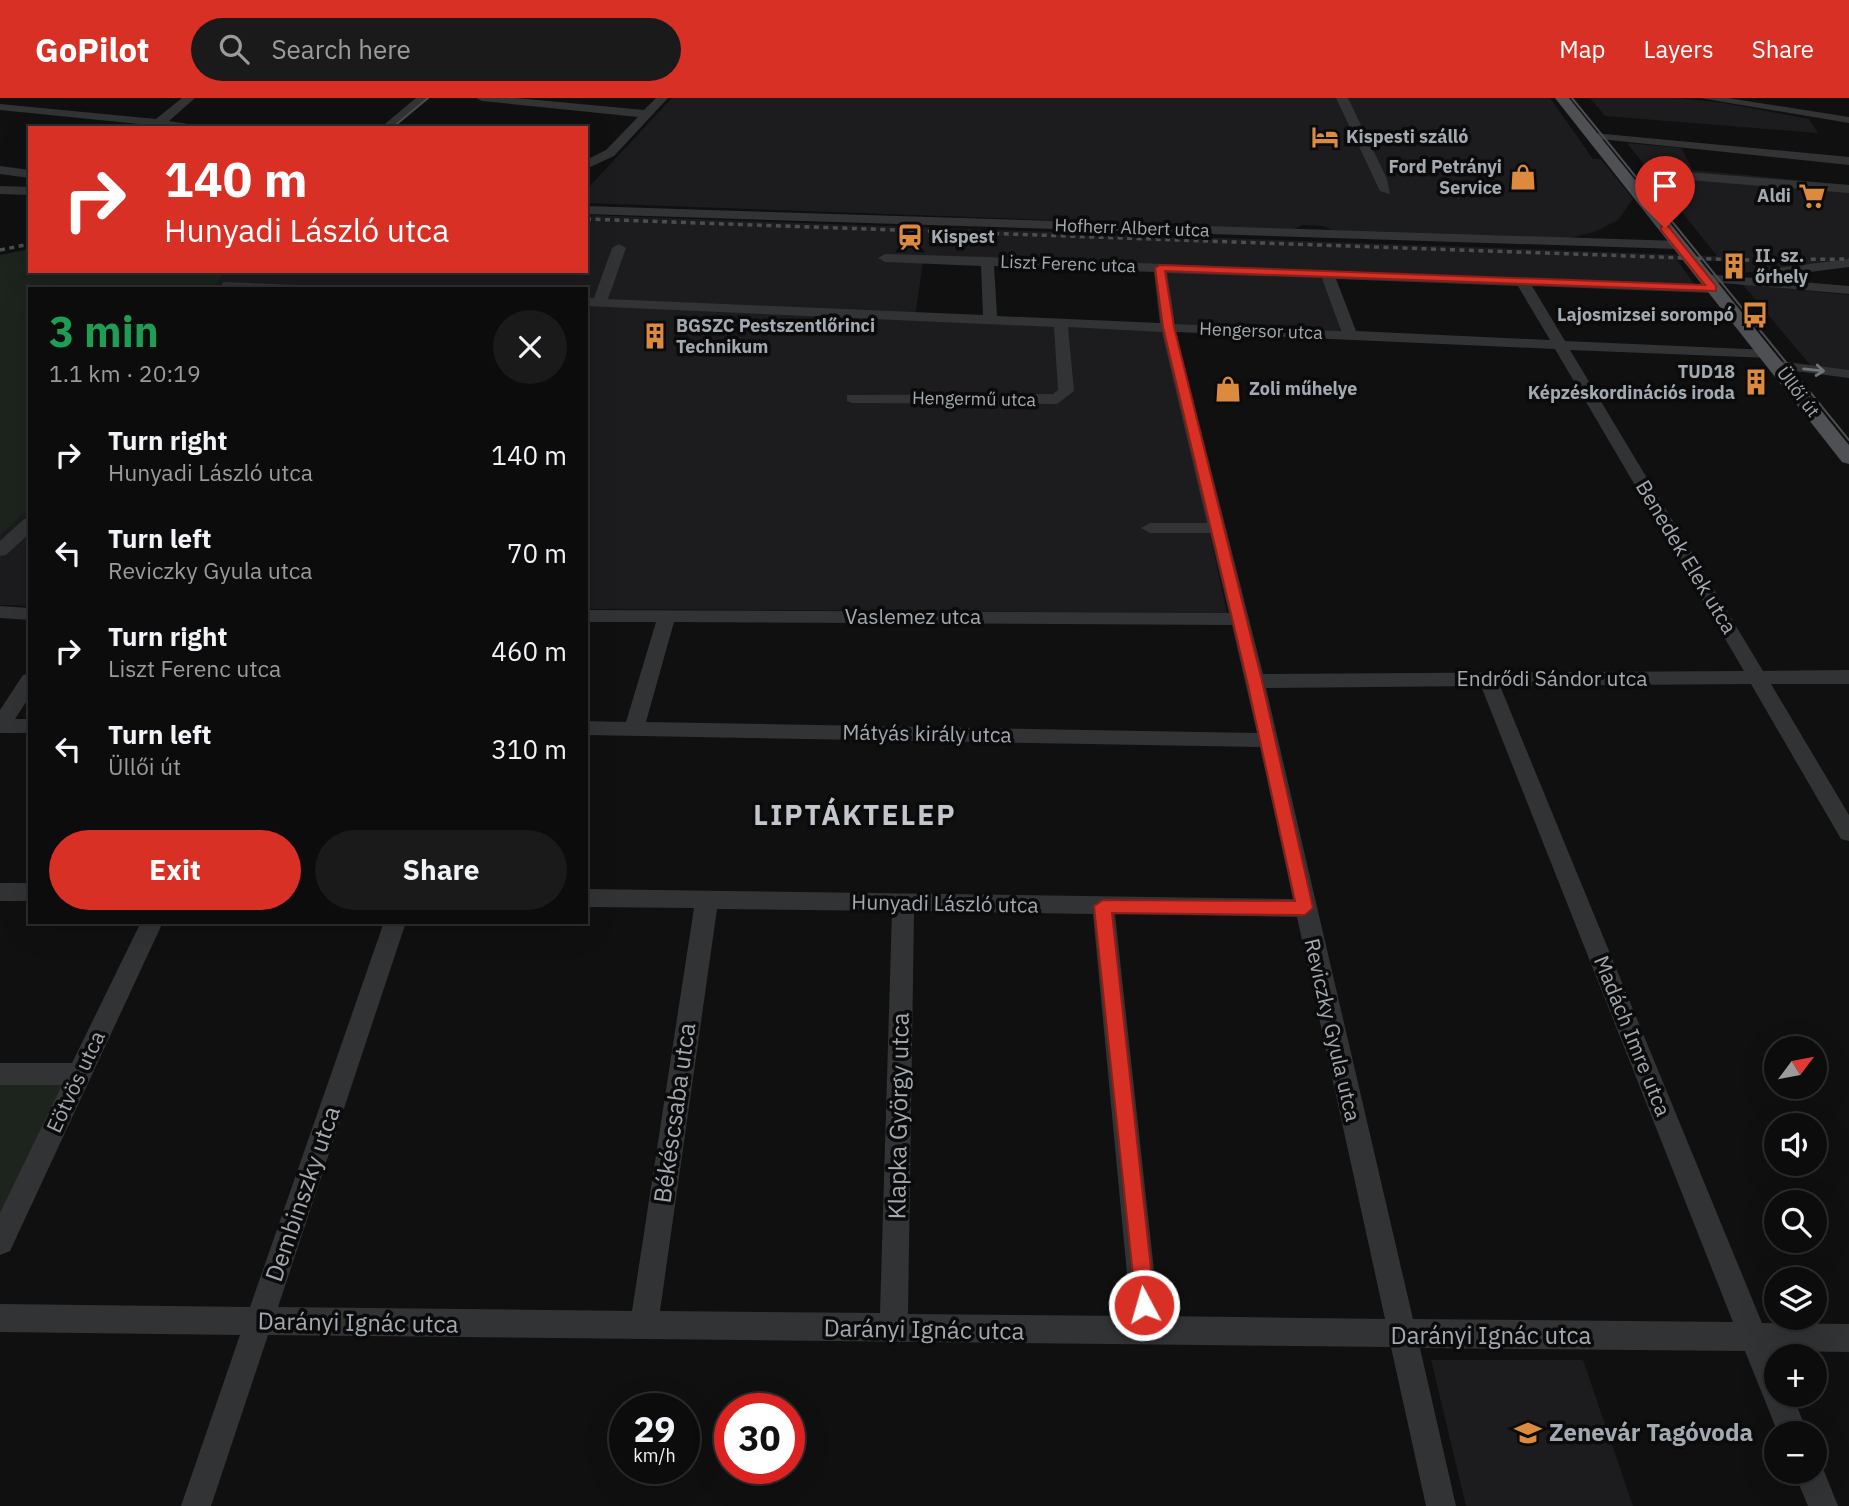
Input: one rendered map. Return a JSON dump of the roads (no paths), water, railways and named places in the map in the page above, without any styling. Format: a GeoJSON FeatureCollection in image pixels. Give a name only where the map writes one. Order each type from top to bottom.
{"type":"FeatureCollection","features":[{"type":"Feature","properties":{"kind":"main road","name":"Üllői út"},"geometry":{"type":"LineString","coordinates":[[1562,98],[1708,283],[1774,360],[1849,458]]}},
{"type":"Feature","properties":{"kind":"street"},"geometry":{"type":"LineString","coordinates":[[0,107],[156,125],[189,98]]}},
{"type":"Feature","properties":{"kind":"street"},"geometry":{"type":"LineString","coordinates":[[388,126],[423,98]]}},
{"type":"Feature","properties":{"kind":"street"},"geometry":{"type":"LineString","coordinates":[[482,98],[646,114]]}},
{"type":"Feature","properties":{"kind":"street"},"geometry":{"type":"LineString","coordinates":[[588,165],[610,153],[662,98]]}},
{"type":"Feature","properties":{"kind":"street"},"geometry":{"type":"LineString","coordinates":[[1342,98],[1348,117],[1376,165],[1386,191]]}},
{"type":"Feature","properties":{"kind":"street"},"geometry":{"type":"LineString","coordinates":[[1706,98],[1849,120]]}},
{"type":"Feature","properties":{"kind":"street"},"geometry":{"type":"LineString","coordinates":[[405,126],[435,102]]}},
{"type":"Feature","properties":{"kind":"street"},"geometry":{"type":"LineString","coordinates":[[1594,136],[1849,161]]}},
{"type":"Feature","properties":{"kind":"street"},"geometry":{"type":"LineString","coordinates":[[0,170],[28,174]]}},
{"type":"Feature","properties":{"kind":"street"},"geometry":{"type":"LineString","coordinates":[[1629,184],[1688,176],[1849,189]]}},
{"type":"Feature","properties":{"kind":"street"},"geometry":{"type":"LineString","coordinates":[[0,190],[28,191]]}},
{"type":"Feature","properties":{"kind":"street","name":"Hofherr Albert utca"},"geometry":{"type":"LineString","coordinates":[[588,210],[1678,245]]}},
{"type":"Feature","properties":{"kind":"street"},"geometry":{"type":"LineString","coordinates":[[593,302],[618,248]]}},
{"type":"Feature","properties":{"kind":"street","name":"Liszt Ferenc utca"},"geometry":{"type":"LineString","coordinates":[[885,258],[1522,282],[1708,283],[1735,279]]}},
{"type":"Feature","properties":{"kind":"street"},"geometry":{"type":"LineString","coordinates":[[987,261],[990,320]]}},
{"type":"Feature","properties":{"kind":"street"},"geometry":{"type":"LineString","coordinates":[[1735,279],[1849,263]]}},
{"type":"Feature","properties":{"kind":"street","name":"Reviczky Gyula utca"},"geometry":{"type":"LineString","coordinates":[[1160,268],[1168,327],[1255,681],[1441,1506]]}},
{"type":"Feature","properties":{"kind":"street"},"geometry":{"type":"LineString","coordinates":[[225,287],[236,273]]}},
{"type":"Feature","properties":{"kind":"street"},"geometry":{"type":"LineString","coordinates":[[1327,274],[1349,333]]}},
{"type":"Feature","properties":{"kind":"street"},"geometry":{"type":"LineString","coordinates":[[1735,279],[1849,290]]}},
{"type":"Feature","properties":{"kind":"street","name":"Benedek Elek utca"},"geometry":{"type":"LineString","coordinates":[[1522,282],[1849,833]]}},
{"type":"Feature","properties":{"kind":"street","name":"Hengersor utca"},"geometry":{"type":"LineString","coordinates":[[593,302],[1349,333],[1774,360],[1849,374]]}},
{"type":"Feature","properties":{"kind":"street","name":"Hengermű utca"},"geometry":{"type":"LineString","coordinates":[[852,398],[1058,399],[1066,391],[1061,323]]}},
{"type":"Feature","properties":{"kind":"street"},"geometry":{"type":"LineString","coordinates":[[0,551],[28,525]]}},
{"type":"Feature","properties":{"kind":"street"},"geometry":{"type":"LineString","coordinates":[[1150,528],[1217,528]]}},
{"type":"Feature","properties":{"kind":"street"},"geometry":{"type":"LineString","coordinates":[[0,612],[28,614]]}},
{"type":"Feature","properties":{"kind":"street","name":"Vaslemez utca"},"geometry":{"type":"LineString","coordinates":[[588,616],[1239,619]]}},
{"type":"Feature","properties":{"kind":"street"},"geometry":{"type":"LineString","coordinates":[[634,729],[667,616]]}},
{"type":"Feature","properties":{"kind":"street","name":"Endrődi Sándor utca"},"geometry":{"type":"LineString","coordinates":[[1255,681],[1849,677]]}},
{"type":"Feature","properties":{"kind":"street","name":"Madách Imre utca"},"geometry":{"type":"LineString","coordinates":[[1488,678],[1764,1362]]}},
{"type":"Feature","properties":{"kind":"street"},"geometry":{"type":"LineString","coordinates":[[0,726],[28,683]]}},
{"type":"Feature","properties":{"kind":"street"},"geometry":{"type":"LineString","coordinates":[[0,726],[28,726]]}},
{"type":"Feature","properties":{"kind":"street","name":"Mátyás király utca"},"geometry":{"type":"LineString","coordinates":[[588,728],[1268,740]]}},
{"type":"Feature","properties":{"kind":"street"},"geometry":{"type":"LineString","coordinates":[[0,892],[28,892]]}},
{"type":"Feature","properties":{"kind":"street","name":"Hunyadi László utca"},"geometry":{"type":"LineString","coordinates":[[588,898],[1305,908]]}},
{"type":"Feature","properties":{"kind":"street","name":"Békéscsaba utca"},"geometry":{"type":"LineString","coordinates":[[644,1326],[707,899]]}},
{"type":"Feature","properties":{"kind":"street","name":"Klapka György utca"},"geometry":{"type":"LineString","coordinates":[[894,1329],[903,904]]}},
{"type":"Feature","properties":{"kind":"street"},"geometry":{"type":"LineString","coordinates":[[1103,906],[1147,1332]]}},
{"type":"Feature","properties":{"kind":"street","name":"Eötvös utca"},"geometry":{"type":"LineString","coordinates":[[0,1242],[151,924]]}},
{"type":"Feature","properties":{"kind":"street","name":"Dembinszky utca"},"geometry":{"type":"LineString","coordinates":[[196,1506],[395,924]]}},
{"type":"Feature","properties":{"kind":"street"},"geometry":{"type":"LineString","coordinates":[[0,1074],[80,1074]]}},
{"type":"Feature","properties":{"kind":"street","name":"Darányi Ignác utca"},"geometry":{"type":"LineString","coordinates":[[0,1318],[1849,1338]]}},
{"type":"Feature","properties":{"kind":"street"},"geometry":{"type":"LineString","coordinates":[[1813,1484],[1822,1506]]}},
{"type":"Feature","properties":{"kind":"tram line"},"geometry":{"type":"LineString","coordinates":[[394,126],[428,98]]}},
{"type":"Feature","properties":{"kind":"tram line"},"geometry":{"type":"LineString","coordinates":[[1572,98],[1849,440]]}},
{"type":"Feature","properties":{"kind":"railway"},"geometry":{"type":"LineString","coordinates":[[588,219],[1742,260],[1849,259]]}},
{"type":"Feature","properties":{"kind":"railway"},"geometry":{"type":"LineString","coordinates":[[0,250],[28,244]]}},
{"type":"Feature","properties":{"kind":"place","name":"Kispesti szálló"},"geometry":{"type":"Point","coordinates":[1325,137]}},
{"type":"Feature","properties":{"kind":"place","name":"Ford Petrányi Service"},"geometry":{"type":"Point","coordinates":[1523,177]}},
{"type":"Feature","properties":{"kind":"place","name":"Aldi"},"geometry":{"type":"Point","coordinates":[1812,196]}},
{"type":"Feature","properties":{"kind":"place","name":"Kispest"},"geometry":{"type":"Point","coordinates":[910,237]}},
{"type":"Feature","properties":{"kind":"place","name":"II. sz. őrhely"},"geometry":{"type":"Point","coordinates":[1734,266]}},
{"type":"Feature","properties":{"kind":"place","name":"Lajosmizsei sorompó"},"geometry":{"type":"Point","coordinates":[1755,315]}},
{"type":"Feature","properties":{"kind":"place","name":"BGSZC Pestszentlőrinci Technikum"},"geometry":{"type":"Point","coordinates":[655,336]}},
{"type":"Feature","properties":{"kind":"place","name":"TUD18 Képzéskordinációs iroda"},"geometry":{"type":"Point","coordinates":[1756,382]}},
{"type":"Feature","properties":{"kind":"place","name":"Zoli műhelye"},"geometry":{"type":"Point","coordinates":[1228,389]}},
{"type":"Feature","properties":{"kind":"place","name":"Zenevár Tagóvoda"},"geometry":{"type":"Point","coordinates":[1528,1433]}},
{"type":"Feature","properties":{"kind":"district","name":"LIPTÁKTELEP"},"geometry":{"type":"Point","coordinates":[855,815]}}]}
